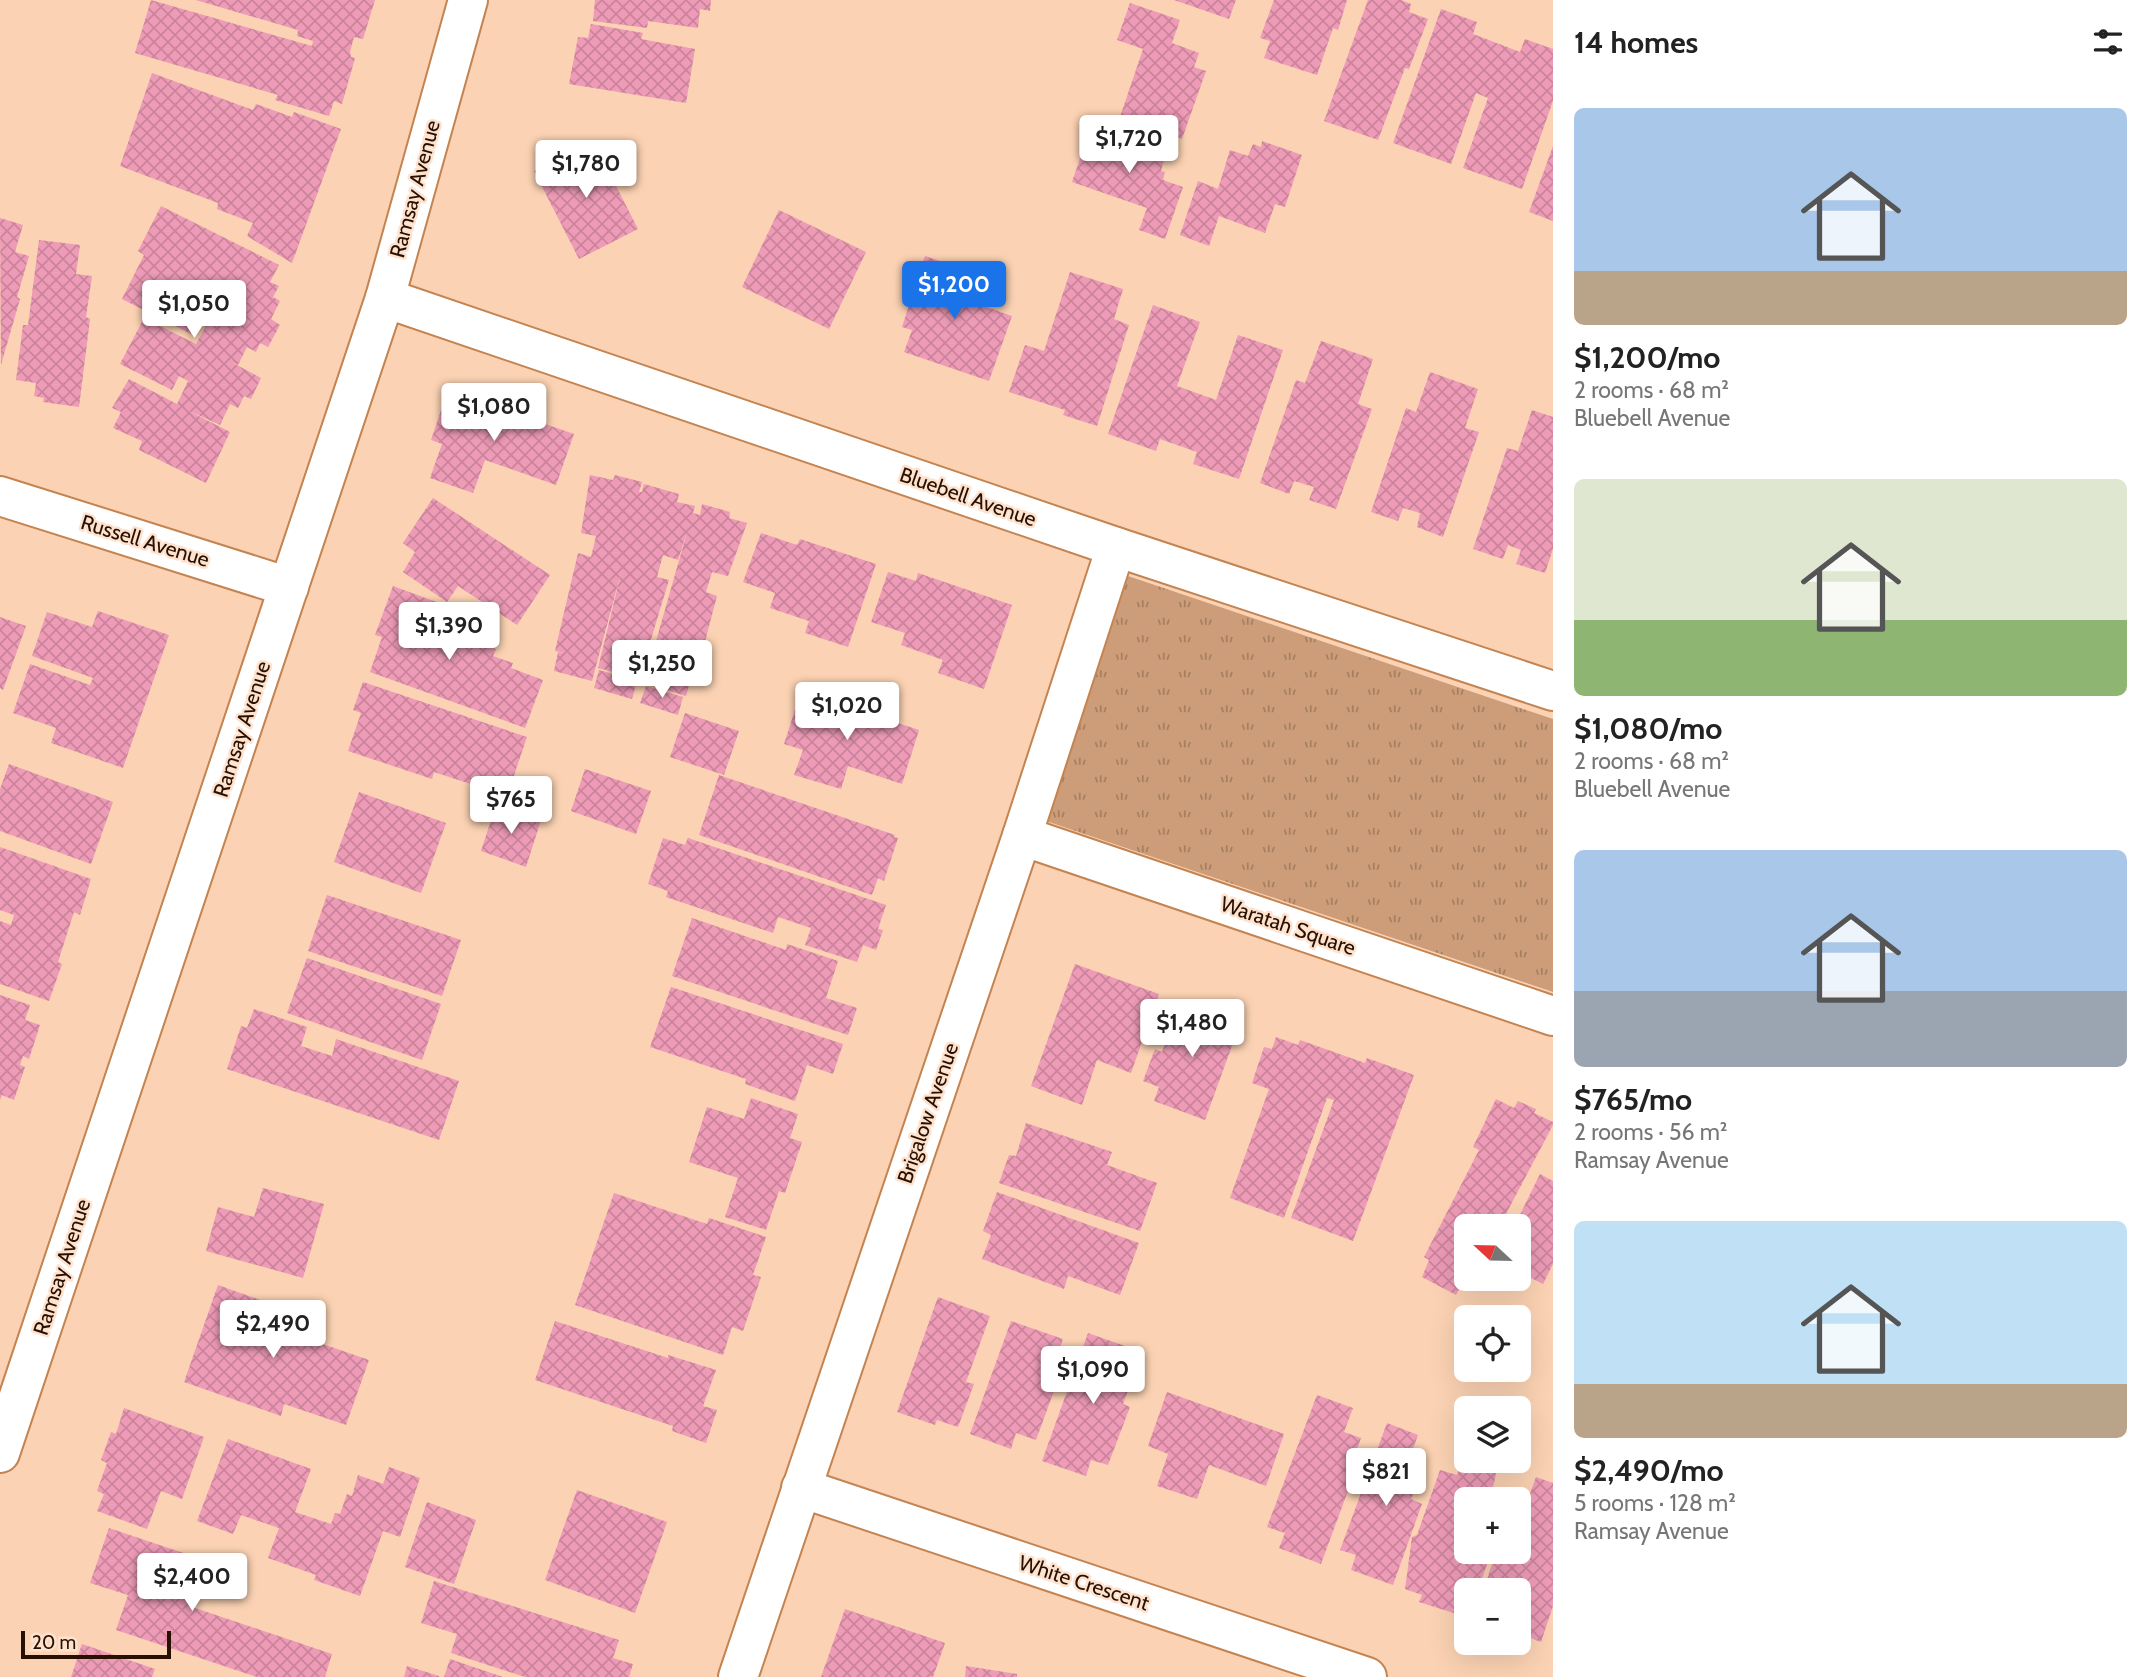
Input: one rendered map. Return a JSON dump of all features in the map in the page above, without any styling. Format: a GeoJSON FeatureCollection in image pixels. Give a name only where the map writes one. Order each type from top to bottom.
{"type":"FeatureCollection","features":[{"type":"Feature","properties":{"kind":"street","name":"Ramsay Avenue"},"geometry":{"type":"LineString","coordinates":[[0,1453],[385,298],[468,0]]}},
{"type":"Feature","properties":{"kind":"street","name":"Bluebell Avenue"},"geometry":{"type":"LineString","coordinates":[[385,298],[1116,547],[1553,691]]}},
{"type":"Feature","properties":{"kind":"street","name":"Russell Avenue"},"geometry":{"type":"LineString","coordinates":[[0,496],[289,587]]}},
{"type":"Feature","properties":{"kind":"street","name":"Brigalow Avenue"},"geometry":{"type":"LineString","coordinates":[[738,1677],[1023,836],[1116,547]]}},
{"type":"Feature","properties":{"kind":"street","name":"Waratah Square"},"geometry":{"type":"LineString","coordinates":[[1023,836],[1553,1016]]}},
{"type":"Feature","properties":{"kind":"street","name":"White Crescent"},"geometry":{"type":"LineString","coordinates":[[801,1488],[1367,1677]]}},
{"type":"Feature","properties":{"kind":"green space"},"geometry":{"type":"Polygon","coordinates":[[[1125,575],[1553,719],[1553,992],[1043,820],[1125,575]]]}},
{"type":"Feature","properties":{"kind":"building"},"geometry":{"type":"Polygon","coordinates":[[[151,0],[312,46],[313,41],[297,36],[298,30],[196,0],[375,0],[363,39],[354,37],[350,52],[351,57],[355,58],[342,104],[334,101],[329,116],[275,100],[278,95],[135,53],[151,0]]]}},
{"type":"Feature","properties":{"kind":"building"},"geometry":{"type":"Polygon","coordinates":[[[595,0],[711,0],[710,11],[700,9],[698,28],[648,21],[647,28],[593,21],[595,0]]]}},
{"type":"Feature","properties":{"kind":"building"},"geometry":{"type":"Polygon","coordinates":[[[1174,0],[1236,0],[1229,19],[1174,0]]]}},
{"type":"Feature","properties":{"kind":"building"},"geometry":{"type":"Polygon","coordinates":[[[1274,0],[1347,0],[1338,30],[1333,28],[1317,75],[1264,58],[1270,41],[1260,38],[1274,0]]]}},
{"type":"Feature","properties":{"kind":"building"},"geometry":{"type":"Polygon","coordinates":[[[1368,0],[1401,0],[1411,4],[1409,12],[1428,19],[1409,69],[1405,68],[1378,140],[1324,121],[1368,0]]]}},
{"type":"Feature","properties":{"kind":"building"},"geometry":{"type":"Polygon","coordinates":[[[1130,3],[1180,20],[1172,43],[1199,53],[1194,67],[1206,71],[1182,139],[1120,117],[1143,49],[1117,40],[1130,3]]]}},
{"type":"Feature","properties":{"kind":"building"},"geometry":{"type":"Polygon","coordinates":[[[1441,9],[1477,22],[1473,34],[1520,52],[1525,39],[1553,49],[1553,101],[1522,189],[1463,168],[1488,98],[1476,93],[1451,164],[1393,143],[1441,9]]]}},
{"type":"Feature","properties":{"kind":"building"},"geometry":{"type":"Polygon","coordinates":[[[591,24],[643,33],[641,39],[695,49],[686,103],[569,84],[578,37],[588,38],[591,24]]]}},
{"type":"Feature","properties":{"kind":"building"},"geometry":{"type":"Polygon","coordinates":[[[152,73],[253,110],[256,104],[292,117],[294,112],[341,129],[292,263],[247,236],[253,223],[217,209],[218,203],[120,166],[152,73]]]}},
{"type":"Feature","properties":{"kind":"building"},"geometry":{"type":"Polygon","coordinates":[[[1093,120],[1160,144],[1156,157],[1164,160],[1161,171],[1165,172],[1163,180],[1183,187],[1165,239],[1139,230],[1147,208],[1072,182],[1093,120]]]}},
{"type":"Feature","properties":{"kind":"building"},"geometry":{"type":"Polygon","coordinates":[[[593,141],[638,229],[579,259],[534,171],[593,141]]]}},
{"type":"Feature","properties":{"kind":"building"},"geometry":{"type":"Polygon","coordinates":[[[1262,141],[1302,155],[1285,207],[1275,204],[1265,233],[1219,216],[1209,246],[1180,235],[1198,181],[1218,189],[1230,150],[1248,156],[1253,144],[1261,147],[1262,141]]]}},
{"type":"Feature","properties":{"kind":"building"},"geometry":{"type":"Polygon","coordinates":[[[1553,146],[1553,221],[1529,212],[1553,146]]]}},
{"type":"Feature","properties":{"kind":"building"},"geometry":{"type":"Polygon","coordinates":[[[161,206],[279,265],[270,282],[279,286],[273,297],[280,301],[271,319],[280,325],[268,347],[260,343],[256,352],[247,347],[238,365],[231,362],[261,378],[251,399],[244,396],[238,408],[230,404],[220,425],[187,410],[230,432],[206,483],[139,450],[142,441],[113,428],[121,412],[112,408],[129,379],[177,404],[188,381],[179,376],[172,390],[120,364],[144,318],[196,344],[206,326],[197,321],[191,334],[122,299],[144,255],[138,251],[161,206]]]}},
{"type":"Feature","properties":{"kind":"building"},"geometry":{"type":"Polygon","coordinates":[[[779,210],[866,252],[829,329],[742,287],[779,210]]]}},
{"type":"Feature","properties":{"kind":"building"},"geometry":{"type":"Polygon","coordinates":[[[0,218],[23,225],[15,252],[29,256],[1,365],[0,218]]]}},
{"type":"Feature","properties":{"kind":"building"},"geometry":{"type":"Polygon","coordinates":[[[39,240],[80,245],[76,274],[92,276],[86,317],[90,319],[79,407],[43,402],[44,398],[34,396],[36,383],[16,380],[23,325],[28,325],[39,240]]]}},
{"type":"Feature","properties":{"kind":"building"},"geometry":{"type":"Polygon","coordinates":[[[925,256],[981,275],[972,302],[1012,316],[989,381],[904,352],[912,330],[902,327],[925,256]]]}},
{"type":"Feature","properties":{"kind":"building"},"geometry":{"type":"Polygon","coordinates":[[[1070,272],[1123,289],[1114,319],[1129,325],[1097,426],[1063,415],[1065,410],[1009,392],[1025,345],[1044,351],[1070,272]]]}},
{"type":"Feature","properties":{"kind":"building"},"geometry":{"type":"Polygon","coordinates":[[[1153,305],[1200,322],[1177,386],[1216,400],[1238,335],[1283,350],[1239,479],[1193,464],[1197,452],[1160,439],[1156,451],[1108,434],[1153,305]]]}},
{"type":"Feature","properties":{"kind":"building"},"geometry":{"type":"Polygon","coordinates":[[[1321,341],[1373,359],[1358,404],[1372,409],[1336,509],[1309,500],[1314,487],[1294,481],[1289,494],[1260,483],[1296,380],[1305,383],[1321,341]]]}},
{"type":"Feature","properties":{"kind":"building"},"geometry":{"type":"Polygon","coordinates":[[[1430,372],[1478,389],[1465,428],[1479,432],[1443,537],[1417,527],[1420,513],[1403,508],[1398,521],[1371,512],[1406,408],[1416,412],[1430,372]]]}},
{"type":"Feature","properties":{"kind":"building"},"geometry":{"type":"Polygon","coordinates":[[[448,390],[574,434],[556,485],[485,460],[473,493],[430,478],[442,444],[431,440],[448,390]]]}},
{"type":"Feature","properties":{"kind":"building"},"geometry":{"type":"Polygon","coordinates":[[[1532,410],[1553,417],[1553,549],[1545,573],[1516,564],[1521,550],[1508,545],[1503,559],[1473,549],[1507,448],[1518,451],[1532,410]]]}},
{"type":"Feature","properties":{"kind":"building"},"geometry":{"type":"Polygon","coordinates":[[[590,475],[613,480],[615,475],[642,482],[639,492],[642,492],[644,484],[679,494],[677,502],[695,506],[693,513],[700,515],[702,504],[730,512],[729,518],[747,523],[728,576],[712,572],[706,592],[717,596],[703,649],[700,647],[686,696],[644,683],[688,529],[678,560],[663,555],[657,577],[669,580],[639,679],[598,668],[622,569],[592,681],[554,671],[558,652],[566,653],[555,651],[578,553],[591,557],[596,536],[581,533],[590,475]]]}},
{"type":"Feature","properties":{"kind":"building"},"geometry":{"type":"Polygon","coordinates":[[[433,498],[550,575],[517,625],[458,586],[447,602],[403,572],[415,552],[403,543],[433,498]]]}},
{"type":"Feature","properties":{"kind":"building"},"geometry":{"type":"Polygon","coordinates":[[[761,533],[797,545],[800,539],[876,564],[848,647],[805,633],[809,621],[770,608],[775,593],[743,582],[761,533]]]}},
{"type":"Feature","properties":{"kind":"building"},"geometry":{"type":"Polygon","coordinates":[[[888,572],[916,581],[918,573],[1012,605],[984,689],[938,673],[943,660],[901,645],[905,633],[871,622],[888,572]]]}},
{"type":"Feature","properties":{"kind":"building"},"geometry":{"type":"Polygon","coordinates":[[[393,586],[447,606],[438,628],[496,649],[493,656],[513,663],[511,668],[543,680],[525,728],[370,672],[382,637],[375,635],[393,586]]]}},
{"type":"Feature","properties":{"kind":"building"},"geometry":{"type":"Polygon","coordinates":[[[98,611],[169,635],[123,768],[51,743],[56,728],[13,713],[30,664],[90,685],[93,678],[32,656],[47,612],[92,627],[98,611]]]}},
{"type":"Feature","properties":{"kind":"building"},"geometry":{"type":"Polygon","coordinates":[[[0,617],[26,626],[3,690],[0,688],[0,617]]]}},
{"type":"Feature","properties":{"kind":"building"},"geometry":{"type":"Polygon","coordinates":[[[599,670],[637,681],[632,699],[594,688],[599,670]]]}},
{"type":"Feature","properties":{"kind":"building"},"geometry":{"type":"Polygon","coordinates":[[[363,682],[527,737],[507,796],[434,772],[432,779],[348,751],[361,713],[353,710],[363,682]]]}},
{"type":"Feature","properties":{"kind":"building"},"geometry":{"type":"Polygon","coordinates":[[[646,686],[683,697],[678,715],[640,703],[646,686]]]}},
{"type":"Feature","properties":{"kind":"building"},"geometry":{"type":"Polygon","coordinates":[[[801,691],[919,730],[902,784],[848,766],[841,789],[794,775],[803,750],[784,744],[801,691]]]}},
{"type":"Feature","properties":{"kind":"building"},"geometry":{"type":"Polygon","coordinates":[[[685,713],[739,731],[724,775],[670,757],[685,713]]]}},
{"type":"Feature","properties":{"kind":"building"},"geometry":{"type":"Polygon","coordinates":[[[9,764],[113,802],[91,864],[0,831],[0,789],[9,764]]]}},
{"type":"Feature","properties":{"kind":"building"},"geometry":{"type":"Polygon","coordinates":[[[585,769],[651,791],[636,834],[571,811],[585,769]]]}},
{"type":"Feature","properties":{"kind":"building"},"geometry":{"type":"Polygon","coordinates":[[[719,775],[895,835],[894,837],[898,838],[884,881],[878,878],[872,895],[699,835],[719,775]]]}},
{"type":"Feature","properties":{"kind":"building"},"geometry":{"type":"Polygon","coordinates":[[[359,792],[446,823],[421,893],[334,862],[359,792]]]}},
{"type":"Feature","properties":{"kind":"building"},"geometry":{"type":"Polygon","coordinates":[[[496,805],[541,820],[526,867],[481,851],[496,805]]]}},
{"type":"Feature","properties":{"kind":"building"},"geometry":{"type":"Polygon","coordinates":[[[663,838],[685,845],[688,838],[886,905],[878,929],[883,930],[876,950],[863,945],[857,962],[805,945],[811,928],[778,917],[773,933],[666,897],[668,891],[648,884],[663,838]]]}},
{"type":"Feature","properties":{"kind":"building"},"geometry":{"type":"Polygon","coordinates":[[[0,847],[91,879],[80,915],[74,912],[58,962],[62,964],[49,1001],[0,984],[0,921],[11,925],[14,915],[0,910],[0,847]]]}},
{"type":"Feature","properties":{"kind":"building"},"geometry":{"type":"Polygon","coordinates":[[[327,895],[461,940],[442,996],[308,951],[327,895]]]}},
{"type":"Feature","properties":{"kind":"building"},"geometry":{"type":"Polygon","coordinates":[[[692,918],[786,950],[787,944],[838,961],[826,998],[857,1008],[848,1035],[672,976],[692,918]]]}},
{"type":"Feature","properties":{"kind":"building"},"geometry":{"type":"Polygon","coordinates":[[[307,958],[441,1004],[422,1060],[287,1013],[307,958]]]}},
{"type":"Feature","properties":{"kind":"building"},"geometry":{"type":"Polygon","coordinates":[[[1075,964],[1159,994],[1131,1073],[1097,1060],[1082,1105],[1031,1086],[1075,964]]]}},
{"type":"Feature","properties":{"kind":"building"},"geometry":{"type":"Polygon","coordinates":[[[671,987],[843,1044],[833,1074],[807,1065],[795,1101],[745,1084],[746,1079],[650,1047],[671,987]]]}},
{"type":"Feature","properties":{"kind":"building"},"geometry":{"type":"Polygon","coordinates":[[[0,995],[30,1005],[25,1020],[40,1025],[29,1059],[23,1056],[20,1065],[25,1067],[14,1100],[2,1095],[0,1100],[0,995]]]}},
{"type":"Feature","properties":{"kind":"building"},"geometry":{"type":"Polygon","coordinates":[[[1182,999],[1241,1021],[1205,1120],[1154,1101],[1159,1087],[1143,1081],[1155,1049],[1162,1052],[1182,999]]]}},
{"type":"Feature","properties":{"kind":"building"},"geometry":{"type":"Polygon","coordinates":[[[254,1009],[307,1027],[301,1046],[332,1056],[336,1039],[459,1081],[439,1140],[227,1069],[241,1026],[247,1028],[254,1009]]]}},
{"type":"Feature","properties":{"kind":"building"},"geometry":{"type":"Polygon","coordinates":[[[1276,1037],[1298,1045],[1300,1040],[1365,1063],[1367,1058],[1414,1075],[1353,1241],[1291,1218],[1334,1100],[1327,1098],[1284,1218],[1230,1198],[1269,1089],[1252,1083],[1264,1047],[1272,1049],[1276,1037]]]}},
{"type":"Feature","properties":{"kind":"building"},"geometry":{"type":"Polygon","coordinates":[[[751,1098],[798,1114],[790,1138],[802,1142],[785,1193],[779,1191],[766,1230],[725,1217],[738,1178],[689,1162],[707,1107],[744,1119],[751,1098]]]}},
{"type":"Feature","properties":{"kind":"building"},"geometry":{"type":"Polygon","coordinates":[[[1496,1099],[1514,1108],[1518,1101],[1536,1109],[1534,1113],[1553,1122],[1506,1214],[1454,1214],[1456,1295],[1422,1277],[1429,1260],[1424,1257],[1479,1150],[1473,1147],[1496,1099]]]}},
{"type":"Feature","properties":{"kind":"building"},"geometry":{"type":"Polygon","coordinates":[[[1026,1123],[1112,1152],[1107,1165],[1157,1183],[1140,1231],[999,1183],[1009,1155],[1016,1156],[1026,1123]]]}},
{"type":"Feature","properties":{"kind":"building"},"geometry":{"type":"Polygon","coordinates":[[[1540,1174],[1553,1181],[1553,1264],[1543,1284],[1531,1278],[1531,1214],[1520,1214],[1540,1174]]]}},
{"type":"Feature","properties":{"kind":"building"},"geometry":{"type":"Polygon","coordinates":[[[263,1188],[324,1204],[303,1278],[206,1251],[218,1207],[254,1217],[263,1188]]]}},
{"type":"Feature","properties":{"kind":"building"},"geometry":{"type":"Polygon","coordinates":[[[997,1192],[1139,1243],[1120,1295],[1068,1276],[1064,1289],[982,1259],[991,1235],[983,1231],[997,1192]]]}},
{"type":"Feature","properties":{"kind":"building"},"geometry":{"type":"Polygon","coordinates":[[[614,1193],[707,1224],[709,1218],[766,1237],[753,1275],[761,1277],[743,1331],[732,1327],[723,1355],[575,1305],[614,1193]]]}},
{"type":"Feature","properties":{"kind":"building"},"geometry":{"type":"Polygon","coordinates":[[[218,1285],[323,1322],[317,1342],[369,1360],[346,1425],[284,1404],[281,1416],[184,1382],[218,1285]]]}},
{"type":"Feature","properties":{"kind":"building"},"geometry":{"type":"Polygon","coordinates":[[[938,1297],[990,1316],[966,1382],[974,1384],[958,1427],[937,1420],[935,1425],[897,1412],[938,1297]]]}},
{"type":"Feature","properties":{"kind":"building"},"geometry":{"type":"Polygon","coordinates":[[[555,1321],[668,1358],[668,1355],[716,1370],[703,1406],[717,1410],[706,1443],[672,1431],[673,1426],[535,1380],[555,1321]]]}},
{"type":"Feature","properties":{"kind":"building"},"geometry":{"type":"Polygon","coordinates":[[[1011,1321],[1063,1339],[1046,1388],[1054,1391],[1036,1440],[1016,1433],[1011,1449],[970,1434],[1011,1321]]]}},
{"type":"Feature","properties":{"kind":"building"},"geometry":{"type":"Polygon","coordinates":[[[1088,1333],[1142,1352],[1123,1404],[1130,1407],[1108,1465],[1091,1460],[1086,1476],[1042,1461],[1088,1333]]]}},
{"type":"Feature","properties":{"kind":"building"},"geometry":{"type":"Polygon","coordinates":[[[1167,1392],[1284,1434],[1266,1486],[1209,1465],[1197,1499],[1157,1486],[1168,1454],[1148,1446],[1167,1392]]]}},
{"type":"Feature","properties":{"kind":"building"},"geometry":{"type":"Polygon","coordinates":[[[1317,1395],[1353,1408],[1344,1432],[1361,1438],[1347,1478],[1352,1480],[1321,1564],[1279,1548],[1285,1533],[1267,1527],[1317,1395]]]}},
{"type":"Feature","properties":{"kind":"building"},"geometry":{"type":"Polygon","coordinates":[[[124,1408],[204,1437],[182,1499],[161,1491],[147,1529],[97,1511],[104,1494],[97,1491],[107,1463],[101,1460],[111,1432],[116,1434],[124,1408]]]}},
{"type":"Feature","properties":{"kind":"building"},"geometry":{"type":"Polygon","coordinates":[[[1387,1423],[1418,1435],[1410,1457],[1425,1462],[1411,1499],[1422,1504],[1393,1585],[1351,1570],[1356,1555],[1340,1550],[1387,1423]]]}},
{"type":"Feature","properties":{"kind":"building"},"geometry":{"type":"Polygon","coordinates":[[[228,1439],[311,1469],[295,1512],[331,1524],[335,1513],[340,1514],[347,1494],[352,1496],[358,1475],[383,1484],[389,1467],[420,1478],[400,1537],[383,1531],[360,1596],[314,1580],[316,1575],[268,1558],[279,1528],[241,1515],[233,1534],[197,1521],[228,1439]]]}},
{"type":"Feature","properties":{"kind":"building"},"geometry":{"type":"Polygon","coordinates":[[[1440,1470],[1457,1475],[1496,1473],[1493,1487],[1454,1487],[1454,1564],[1487,1564],[1482,1578],[1454,1578],[1454,1613],[1419,1602],[1422,1595],[1405,1589],[1412,1537],[1417,1535],[1440,1470]]]}},
{"type":"Feature","properties":{"kind":"building"},"geometry":{"type":"Polygon","coordinates":[[[1536,1477],[1553,1483],[1553,1606],[1541,1642],[1531,1638],[1531,1578],[1487,1578],[1492,1564],[1531,1564],[1531,1491],[1536,1477]]]}},
{"type":"Feature","properties":{"kind":"building"},"geometry":{"type":"Polygon","coordinates":[[[577,1490],[667,1522],[635,1613],[545,1580],[577,1490]]]}},
{"type":"Feature","properties":{"kind":"building"},"geometry":{"type":"Polygon","coordinates":[[[427,1502],[476,1520],[454,1584],[405,1567],[427,1502]]]}},
{"type":"Feature","properties":{"kind":"building"},"geometry":{"type":"Polygon","coordinates":[[[109,1528],[207,1561],[192,1607],[332,1654],[325,1677],[257,1677],[116,1630],[128,1595],[90,1583],[109,1528]]]}},
{"type":"Feature","properties":{"kind":"building"},"geometry":{"type":"Polygon","coordinates":[[[434,1581],[619,1640],[613,1658],[633,1664],[629,1677],[525,1677],[451,1653],[457,1634],[421,1623],[434,1581]]]}},
{"type":"Feature","properties":{"kind":"building"},"geometry":{"type":"Polygon","coordinates":[[[845,1609],[945,1643],[933,1677],[821,1677],[845,1609]]]}},
{"type":"Feature","properties":{"kind":"building"},"geometry":{"type":"Polygon","coordinates":[[[82,1644],[155,1669],[152,1677],[71,1677],[82,1644]]]}},
{"type":"Feature","properties":{"kind":"building"},"geometry":{"type":"Polygon","coordinates":[[[450,1659],[503,1677],[444,1677],[450,1659]]]}},
{"type":"Feature","properties":{"kind":"building"},"geometry":{"type":"Polygon","coordinates":[[[407,1666],[439,1676],[439,1677],[404,1677],[407,1666]]]}},
{"type":"Feature","properties":{"kind":"building"},"geometry":{"type":"Polygon","coordinates":[[[966,1666],[1017,1674],[1017,1677],[965,1677],[966,1666]]]}}]}
